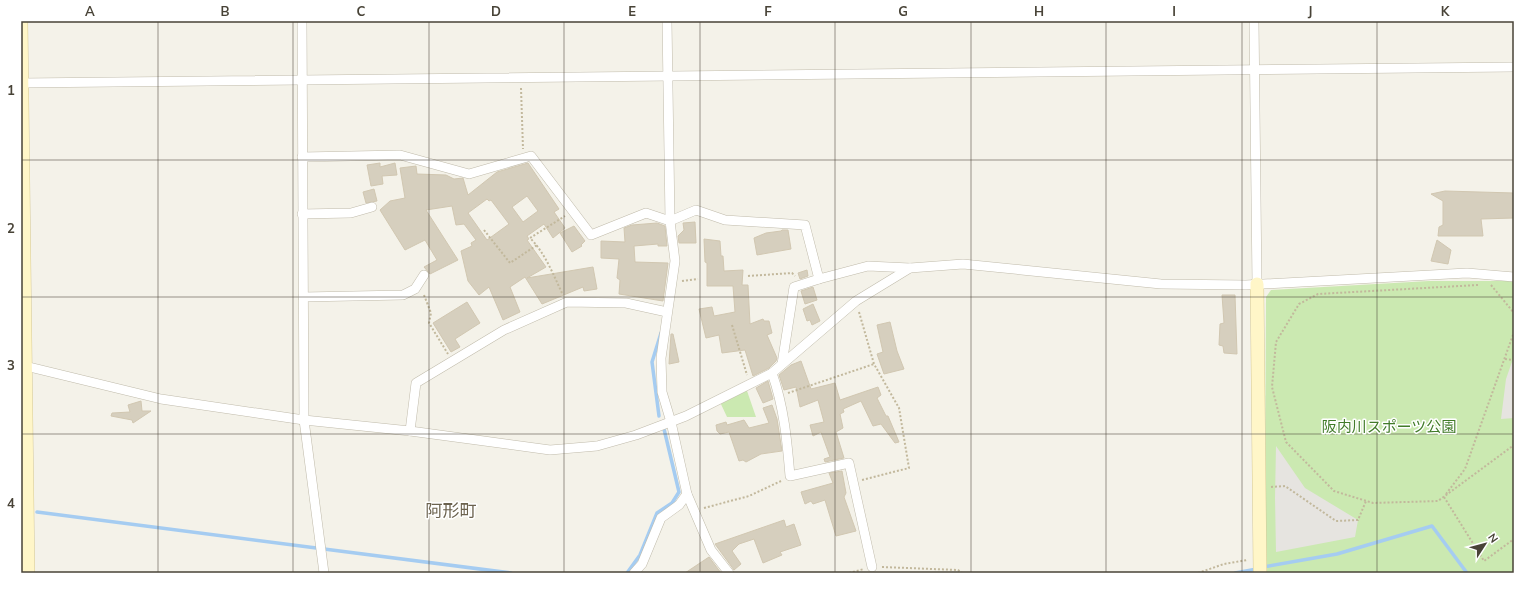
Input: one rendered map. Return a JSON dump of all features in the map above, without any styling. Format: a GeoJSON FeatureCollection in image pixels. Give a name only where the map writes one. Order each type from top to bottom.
{"type":"FeatureCollection","features":[{"type":"Feature","properties":{"kind":"main road"},"geometry":{"type":"LineString","coordinates":[[21,21],[23,366],[28,573]]}},
{"type":"Feature","properties":{"kind":"main road"},"geometry":{"type":"LineString","coordinates":[[1257,284],[1259,566]]}},
{"type":"Feature","properties":{"kind":"street"},"geometry":{"type":"LineString","coordinates":[[302,21],[304,420],[324,573]]}},
{"type":"Feature","properties":{"kind":"street"},"geometry":{"type":"LineString","coordinates":[[667,21],[670,221],[675,261],[661,358],[662,385],[687,494],[711,550],[729,573]]}},
{"type":"Feature","properties":{"kind":"street"},"geometry":{"type":"LineString","coordinates":[[1254,21],[1257,284]]}},
{"type":"Feature","properties":{"kind":"street"},"geometry":{"type":"LineString","coordinates":[[22,83],[1514,67]]}},
{"type":"Feature","properties":{"kind":"street"},"geometry":{"type":"LineString","coordinates":[[302,157],[400,155],[469,174],[531,156],[591,235],[646,213],[670,221],[696,210],[725,220],[805,225],[819,279]]}},
{"type":"Feature","properties":{"kind":"street"},"geometry":{"type":"LineString","coordinates":[[302,214],[351,213],[372,207]]}},
{"type":"Feature","properties":{"kind":"street"},"geometry":{"type":"LineString","coordinates":[[782,364],[794,287],[868,266],[910,268],[963,264],[1161,284],[1257,284],[1467,273],[1514,276]]}},
{"type":"Feature","properties":{"kind":"street"},"geometry":{"type":"LineString","coordinates":[[23,366],[161,399],[304,420],[410,431],[550,450],[596,446],[636,435],[671,422],[772,373],[856,301],[910,268]]}},
{"type":"Feature","properties":{"kind":"street"},"geometry":{"type":"LineString","coordinates":[[303,297],[403,295],[415,289],[424,275]]}},
{"type":"Feature","properties":{"kind":"street"},"geometry":{"type":"LineString","coordinates":[[410,431],[416,384],[504,330],[567,302],[626,303],[667,312]]}},
{"type":"Feature","properties":{"kind":"street"},"geometry":{"type":"LineString","coordinates":[[772,373],[784,413],[790,476],[849,463],[852,483],[872,567]]}},
{"type":"Feature","properties":{"kind":"street"},"geometry":{"type":"LineString","coordinates":[[634,573],[642,564],[662,518],[679,505],[687,494]]}},
{"type":"Feature","properties":{"kind":"path"},"geometry":{"type":"LineString","coordinates":[[520,78],[523,159]]}},
{"type":"Feature","properties":{"kind":"path"},"geometry":{"type":"LineString","coordinates":[[567,302],[537,245],[530,238],[573,211]]}},
{"type":"Feature","properties":{"kind":"path"},"geometry":{"type":"LineString","coordinates":[[484,230],[510,263],[537,245]]}},
{"type":"Feature","properties":{"kind":"path"},"geometry":{"type":"LineString","coordinates":[[748,276],[792,273],[796,280],[794,287]]}},
{"type":"Feature","properties":{"kind":"path"},"geometry":{"type":"LineString","coordinates":[[673,282],[698,279]]}},
{"type":"Feature","properties":{"kind":"path"},"geometry":{"type":"LineString","coordinates":[[419,283],[431,313],[429,323],[453,362]]}},
{"type":"Feature","properties":{"kind":"path"},"geometry":{"type":"LineString","coordinates":[[1490,284],[1514,313]]}},
{"type":"Feature","properties":{"kind":"path"},"geometry":{"type":"LineString","coordinates":[[1484,285],[1318,294],[1299,304],[1276,342],[1272,387],[1286,442],[1334,492],[1373,503],[1438,501],[1514,445]]}},
{"type":"Feature","properties":{"kind":"path"},"geometry":{"type":"LineString","coordinates":[[852,483],[909,468],[899,408],[874,364],[856,301]]}},
{"type":"Feature","properties":{"kind":"path"},"geometry":{"type":"LineString","coordinates":[[732,325],[748,384]]}},
{"type":"Feature","properties":{"kind":"path"},"geometry":{"type":"LineString","coordinates":[[1444,497],[1465,469],[1514,332]]}},
{"type":"Feature","properties":{"kind":"path"},"geometry":{"type":"LineString","coordinates":[[1505,359],[1514,360]]}},
{"type":"Feature","properties":{"kind":"path"},"geometry":{"type":"LineString","coordinates":[[780,396],[874,364]]}},
{"type":"Feature","properties":{"kind":"path"},"geometry":{"type":"LineString","coordinates":[[694,510],[749,496],[790,476]]}},
{"type":"Feature","properties":{"kind":"path"},"geometry":{"type":"LineString","coordinates":[[1258,489],[1285,486],[1336,521],[1358,520],[1366,501]]}},
{"type":"Feature","properties":{"kind":"path"},"geometry":{"type":"LineString","coordinates":[[1444,497],[1484,561],[1514,539]]}},
{"type":"Feature","properties":{"kind":"path"},"geometry":{"type":"LineString","coordinates":[[1198,573],[1224,564],[1259,566]]}},
{"type":"Feature","properties":{"kind":"path"},"geometry":{"type":"LineString","coordinates":[[849,573],[872,567],[958,570],[962,573]]}},
{"type":"Feature","properties":{"kind":"green space","name":"阪内川スポーツ公園"},"geometry":{"type":"Polygon","coordinates":[[[1429,281],[1514,281],[1514,573],[1267,573],[1265,483],[1266,297],[1271,290],[1429,281]]]}},
{"type":"Feature","properties":{"kind":"green space"},"geometry":{"type":"Polygon","coordinates":[[[746,388],[756,417],[727,417],[720,402],[746,388]]]}},
{"type":"Feature","properties":{"kind":"shaded area"},"geometry":{"type":"Polygon","coordinates":[[[1514,356],[1514,418],[1501,419],[1506,379],[1514,356]]]}},
{"type":"Feature","properties":{"kind":"shaded area"},"geometry":{"type":"Polygon","coordinates":[[[1276,446],[1305,488],[1358,520],[1355,537],[1276,552],[1276,446]]]}},
{"type":"Feature","properties":{"kind":"building"},"geometry":{"type":"Polygon","coordinates":[[[380,163],[380,167],[395,163],[397,175],[382,176],[383,184],[371,186],[367,165],[380,163]]]}},
{"type":"Feature","properties":{"kind":"building"},"geometry":{"type":"Polygon","coordinates":[[[528,163],[559,209],[554,212],[565,228],[553,238],[544,224],[527,236],[529,239],[527,240],[546,267],[527,278],[593,267],[597,289],[584,291],[583,287],[542,304],[525,277],[510,287],[520,312],[503,320],[489,287],[479,295],[468,281],[461,251],[472,246],[471,243],[476,240],[464,224],[456,225],[452,206],[426,210],[458,260],[430,274],[424,267],[437,260],[425,240],[405,250],[380,210],[390,201],[405,198],[400,168],[416,166],[417,174],[446,175],[454,179],[463,178],[468,195],[497,172],[528,163]],[[527,196],[512,207],[523,222],[538,211],[527,196]],[[487,199],[468,213],[487,240],[509,224],[491,200],[489,201],[487,199]]]}},
{"type":"Feature","properties":{"kind":"building"},"geometry":{"type":"Polygon","coordinates":[[[374,189],[377,201],[366,203],[363,192],[374,189]]]}},
{"type":"Feature","properties":{"kind":"building"},"geometry":{"type":"Polygon","coordinates":[[[1445,191],[1514,193],[1514,218],[1481,219],[1483,236],[1438,236],[1439,227],[1443,225],[1443,201],[1431,194],[1445,191]]]}},
{"type":"Feature","properties":{"kind":"building"},"geometry":{"type":"Polygon","coordinates":[[[695,222],[696,243],[679,243],[678,236],[684,230],[683,223],[695,222]]]}},
{"type":"Feature","properties":{"kind":"building"},"geometry":{"type":"Polygon","coordinates":[[[657,223],[665,226],[667,246],[658,246],[658,244],[634,246],[635,262],[668,263],[663,301],[619,294],[620,280],[617,278],[619,259],[601,258],[601,241],[625,242],[624,228],[632,225],[657,223]]]}},
{"type":"Feature","properties":{"kind":"building"},"geometry":{"type":"Polygon","coordinates":[[[574,226],[585,241],[581,245],[582,246],[572,252],[560,233],[574,226]]]}},
{"type":"Feature","properties":{"kind":"building"},"geometry":{"type":"Polygon","coordinates":[[[788,230],[791,249],[757,255],[754,238],[766,233],[788,230]]]}},
{"type":"Feature","properties":{"kind":"building"},"geometry":{"type":"Polygon","coordinates":[[[704,239],[720,241],[724,271],[743,270],[742,285],[748,285],[750,324],[763,319],[764,321],[769,321],[772,333],[767,335],[777,358],[769,368],[753,376],[745,350],[722,353],[719,335],[706,338],[699,309],[712,307],[714,316],[735,312],[733,286],[707,286],[707,263],[705,262],[704,239]]]}},
{"type":"Feature","properties":{"kind":"building"},"geometry":{"type":"Polygon","coordinates":[[[1437,240],[1451,250],[1448,264],[1431,261],[1437,240]]]}},
{"type":"Feature","properties":{"kind":"building"},"geometry":{"type":"Polygon","coordinates":[[[807,270],[808,276],[800,279],[798,273],[807,270]]]}},
{"type":"Feature","properties":{"kind":"building"},"geometry":{"type":"Polygon","coordinates":[[[813,287],[817,300],[805,304],[801,291],[813,287]]]}},
{"type":"Feature","properties":{"kind":"building"},"geometry":{"type":"Polygon","coordinates":[[[1222,295],[1235,295],[1237,354],[1224,353],[1223,346],[1219,345],[1220,324],[1224,323],[1222,295]]]}},
{"type":"Feature","properties":{"kind":"building"},"geometry":{"type":"Polygon","coordinates":[[[467,302],[480,323],[455,339],[460,347],[451,352],[433,323],[467,302]]]}},
{"type":"Feature","properties":{"kind":"building"},"geometry":{"type":"Polygon","coordinates":[[[813,304],[820,321],[812,325],[810,320],[807,321],[803,309],[813,304]]]}},
{"type":"Feature","properties":{"kind":"building"},"geometry":{"type":"Polygon","coordinates":[[[890,322],[897,351],[904,369],[884,374],[877,354],[883,352],[877,325],[890,322]]]}},
{"type":"Feature","properties":{"kind":"building"},"geometry":{"type":"Polygon","coordinates":[[[671,334],[673,334],[679,362],[669,364],[671,334]]]}},
{"type":"Feature","properties":{"kind":"building"},"geometry":{"type":"Polygon","coordinates":[[[801,361],[811,389],[835,383],[840,400],[878,387],[881,395],[877,398],[886,416],[888,416],[899,442],[895,443],[881,424],[873,426],[861,401],[843,409],[844,412],[840,414],[843,428],[836,432],[844,458],[825,462],[824,459],[830,457],[821,432],[813,436],[810,425],[824,422],[818,400],[800,407],[796,387],[784,390],[779,375],[791,365],[801,361]]]}},
{"type":"Feature","properties":{"kind":"building"},"geometry":{"type":"Polygon","coordinates":[[[768,381],[773,399],[763,403],[756,388],[768,381]]]}},
{"type":"Feature","properties":{"kind":"building"},"geometry":{"type":"Polygon","coordinates":[[[141,401],[142,411],[151,411],[133,423],[132,420],[111,416],[112,413],[130,412],[128,405],[141,401]]]}},
{"type":"Feature","properties":{"kind":"building"},"geometry":{"type":"Polygon","coordinates":[[[772,405],[777,419],[782,451],[761,454],[746,462],[743,460],[739,461],[729,432],[720,434],[717,431],[716,425],[726,422],[727,425],[744,420],[749,428],[769,423],[763,408],[772,405]]]}},
{"type":"Feature","properties":{"kind":"building"},"geometry":{"type":"Polygon","coordinates":[[[842,471],[846,493],[844,497],[856,531],[836,536],[825,500],[813,504],[811,501],[805,504],[801,492],[833,483],[829,473],[842,471]]]}},
{"type":"Feature","properties":{"kind":"building"},"geometry":{"type":"Polygon","coordinates":[[[784,520],[786,527],[794,524],[801,545],[780,552],[782,555],[763,563],[754,539],[739,544],[732,551],[741,564],[734,570],[715,544],[784,520]]]}},
{"type":"Feature","properties":{"kind":"building"},"geometry":{"type":"Polygon","coordinates":[[[709,557],[721,573],[685,573],[709,557]]]}},
{"type":"Feature","properties":{"kind":"waterway"},"geometry":{"type":"LineString","coordinates":[[659,416],[652,362],[661,333]]}},
{"type":"Feature","properties":{"kind":"waterway"},"geometry":{"type":"LineString","coordinates":[[627,573],[640,555],[657,513],[672,503],[679,492],[664,429]]}},
{"type":"Feature","properties":{"kind":"waterway"},"geometry":{"type":"LineString","coordinates":[[37,512],[511,573]]}},
{"type":"Feature","properties":{"kind":"waterway"},"geometry":{"type":"LineString","coordinates":[[1263,567],[1337,554],[1432,526],[1467,573]]}},
{"type":"Feature","properties":{"kind":"waterway"},"geometry":{"type":"LineString","coordinates":[[1235,573],[1257,569]]}},
{"type":"Feature","properties":{"kind":"district","name":"阿形町"},"geometry":{"type":"Point","coordinates":[451,511]}}]}
